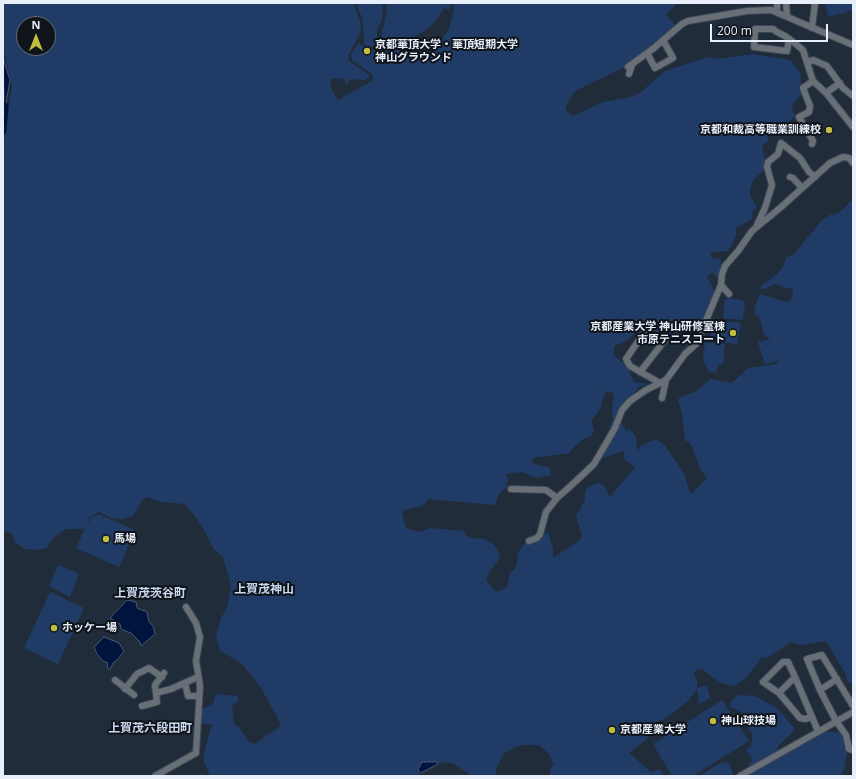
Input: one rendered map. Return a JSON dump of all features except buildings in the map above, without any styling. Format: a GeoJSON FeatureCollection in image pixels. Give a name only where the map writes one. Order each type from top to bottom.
{"type":"FeatureCollection","features":[{"type":"Feature","properties":{"kind":"street"},"geometry":{"type":"LineString","coordinates":[[747,3],[747,11]]}},
{"type":"Feature","properties":{"kind":"street"},"geometry":{"type":"LineString","coordinates":[[777,3],[777,12]]}},
{"type":"Feature","properties":{"kind":"street"},"geometry":{"type":"LineString","coordinates":[[786,3],[787,16]]}},
{"type":"Feature","properties":{"kind":"street"},"geometry":{"type":"LineString","coordinates":[[812,28],[814,3]]}},
{"type":"Feature","properties":{"kind":"street"},"geometry":{"type":"LineString","coordinates":[[629,74],[630,66],[682,24],[688,21],[747,11],[771,10],[853,45]]}},
{"type":"Feature","properties":{"kind":"street"},"geometry":{"type":"LineString","coordinates":[[789,39],[787,51],[754,47],[755,29],[773,29],[789,39],[803,50],[813,81],[826,93],[853,127]]}},
{"type":"Feature","properties":{"kind":"street"},"geometry":{"type":"LineString","coordinates":[[647,53],[655,68],[673,58],[663,40]]}},
{"type":"Feature","properties":{"kind":"street"},"geometry":{"type":"LineString","coordinates":[[807,63],[813,60],[827,66],[843,88],[853,96]]}},
{"type":"Feature","properties":{"kind":"street"},"geometry":{"type":"LineString","coordinates":[[812,144],[813,142],[799,117],[809,112],[810,106],[803,88],[813,81]]}},
{"type":"Feature","properties":{"kind":"street"},"geometry":{"type":"LineString","coordinates":[[826,93],[840,83]]}},
{"type":"Feature","properties":{"kind":"street"},"geometry":{"type":"LineString","coordinates":[[529,541],[536,538],[540,534],[546,512],[557,498],[594,464],[615,428],[622,410],[630,400],[663,382],[685,354],[696,344],[721,285],[724,266],[761,220],[772,185],[767,167],[768,162],[778,154],[781,143],[800,158],[809,172],[815,176]]}},
{"type":"Feature","properties":{"kind":"street"},"geometry":{"type":"LineString","coordinates":[[756,228],[830,163],[843,158],[852,159]]}},
{"type":"Feature","properties":{"kind":"street"},"geometry":{"type":"LineString","coordinates":[[790,177],[793,178],[802,188]]}},
{"type":"Feature","properties":{"kind":"street"},"geometry":{"type":"LineString","coordinates":[[721,285],[728,294]]}},
{"type":"Feature","properties":{"kind":"street"},"geometry":{"type":"LineString","coordinates":[[648,327],[626,359],[630,366],[663,382]]}},
{"type":"Feature","properties":{"kind":"street"},"geometry":{"type":"LineString","coordinates":[[640,372],[665,340]]}},
{"type":"Feature","properties":{"kind":"street"},"geometry":{"type":"LineString","coordinates":[[662,398],[663,382]]}},
{"type":"Feature","properties":{"kind":"street"},"geometry":{"type":"LineString","coordinates":[[511,489],[546,490],[557,498]]}},
{"type":"Feature","properties":{"kind":"street"},"geometry":{"type":"LineString","coordinates":[[155,776],[196,753],[199,696],[196,661],[200,637],[196,623],[186,607]]}},
{"type":"Feature","properties":{"kind":"street"},"geometry":{"type":"LineString","coordinates":[[853,706],[822,655],[807,659],[836,722],[846,736],[849,749],[853,750]]}},
{"type":"Feature","properties":{"kind":"street"},"geometry":{"type":"LineString","coordinates":[[812,717],[804,719],[800,718],[779,693],[763,682],[763,680],[783,662],[788,662],[795,677],[818,731]]}},
{"type":"Feature","properties":{"kind":"street"},"geometry":{"type":"LineString","coordinates":[[125,689],[137,674],[149,668],[163,675],[155,685],[157,702],[142,706]]}},
{"type":"Feature","properties":{"kind":"street"},"geometry":{"type":"LineString","coordinates":[[156,693],[198,677]]}},
{"type":"Feature","properties":{"kind":"street"},"geometry":{"type":"LineString","coordinates":[[779,693],[795,677]]}},
{"type":"Feature","properties":{"kind":"street"},"geometry":{"type":"LineString","coordinates":[[820,690],[837,679]]}},
{"type":"Feature","properties":{"kind":"street"},"geometry":{"type":"LineString","coordinates":[[115,680],[134,695]]}},
{"type":"Feature","properties":{"kind":"street"},"geometry":{"type":"LineString","coordinates":[[185,683],[188,696],[199,696]]}},
{"type":"Feature","properties":{"kind":"street"},"geometry":{"type":"LineString","coordinates":[[740,776],[853,712]]}},
{"type":"Feature","properties":{"kind":"street"},"geometry":{"type":"LineString","coordinates":[[846,736],[853,733]]}},
{"type":"Feature","properties":{"kind":"shaded area"},"geometry":{"type":"Polygon","coordinates":[[[3,3],[353,3],[360,21],[361,31],[348,56],[349,61],[368,74],[369,77],[366,80],[350,79],[346,85],[344,79],[335,78],[330,80],[332,90],[338,100],[372,81],[373,75],[352,60],[351,54],[359,43],[366,49],[379,50],[384,54],[385,52],[380,44],[387,9],[386,3],[451,3],[449,10],[444,8],[435,22],[426,30],[411,39],[395,43],[400,45],[404,55],[419,59],[433,51],[449,29],[454,8],[453,3],[678,3],[666,14],[675,25],[673,29],[647,48],[633,63],[579,89],[573,94],[565,107],[568,113],[573,116],[603,102],[631,97],[640,93],[665,71],[708,57],[717,59],[753,54],[790,60],[800,73],[802,94],[791,106],[795,116],[784,126],[769,132],[767,134],[769,141],[762,146],[766,164],[763,171],[753,180],[750,191],[750,196],[757,207],[752,212],[753,218],[736,228],[736,236],[728,251],[711,252],[711,258],[721,259],[720,281],[712,272],[707,277],[715,292],[704,319],[689,328],[684,338],[677,342],[672,341],[657,333],[651,324],[648,324],[624,342],[614,346],[614,356],[620,360],[620,362],[626,363],[634,382],[650,384],[640,386],[634,393],[611,431],[609,426],[613,421],[612,407],[614,397],[613,393],[606,391],[601,408],[591,421],[594,430],[591,436],[583,439],[571,450],[570,453],[533,458],[533,464],[550,468],[551,475],[536,478],[522,472],[505,474],[508,479],[507,487],[499,494],[495,505],[427,499],[426,503],[422,506],[404,510],[402,513],[406,528],[419,532],[430,528],[464,531],[467,536],[485,539],[492,543],[497,549],[500,558],[489,572],[486,580],[496,592],[507,588],[510,573],[515,569],[517,563],[518,553],[527,540],[541,531],[548,533],[553,549],[553,557],[555,557],[581,539],[582,535],[576,516],[585,500],[585,492],[589,486],[599,483],[604,486],[610,497],[635,467],[624,459],[624,451],[599,459],[619,419],[626,431],[629,429],[636,436],[637,451],[641,446],[651,441],[657,440],[665,446],[684,473],[690,493],[693,493],[707,478],[700,468],[692,447],[688,441],[685,441],[682,414],[678,399],[696,391],[711,379],[732,383],[748,368],[776,364],[778,362],[772,344],[777,361],[765,364],[758,342],[771,339],[764,335],[759,316],[755,315],[755,306],[760,294],[785,302],[791,301],[793,291],[792,288],[786,288],[774,284],[764,289],[761,289],[761,286],[778,273],[784,265],[786,258],[794,254],[822,220],[830,215],[839,213],[853,199],[853,685],[847,681],[846,675],[826,641],[801,645],[790,642],[769,657],[761,658],[746,678],[735,686],[721,683],[703,670],[696,669],[694,673],[697,688],[707,685],[710,698],[699,704],[697,689],[688,701],[666,718],[652,724],[647,739],[629,753],[651,772],[660,769],[664,776],[550,776],[550,768],[554,764],[549,754],[539,745],[521,745],[504,753],[496,769],[496,776],[473,776],[452,763],[426,762],[418,770],[420,776],[210,776],[204,762],[204,753],[212,724],[204,724],[200,721],[200,710],[213,704],[215,697],[218,694],[238,696],[238,702],[232,705],[234,724],[239,727],[249,742],[255,744],[281,724],[261,688],[243,665],[220,650],[216,637],[221,618],[227,608],[231,586],[223,557],[213,548],[205,531],[185,504],[161,502],[148,497],[143,499],[133,516],[122,519],[111,518],[99,512],[89,517],[88,524],[92,516],[100,515],[135,530],[119,567],[76,548],[87,524],[83,529],[66,529],[54,537],[47,548],[36,550],[24,549],[14,541],[13,534],[3,530],[3,150],[12,85],[3,47],[3,3]]]}},
{"type":"Feature","properties":{"kind":"shaded area"},"geometry":{"type":"Polygon","coordinates":[[[356,3],[383,3],[382,20],[377,29],[377,38],[374,46],[366,46],[364,43],[363,20],[356,3]]]}},
{"type":"Feature","properties":{"kind":"shaded area"},"geometry":{"type":"Polygon","coordinates":[[[825,3],[853,3],[853,11],[850,10],[845,13],[828,16],[825,3]]]}},
{"type":"Feature","properties":{"kind":"shaded area"},"geometry":{"type":"Polygon","coordinates":[[[3,58],[10,80],[3,120],[4,96],[3,58]]]}},
{"type":"Feature","properties":{"kind":"shaded area"},"geometry":{"type":"Polygon","coordinates":[[[725,298],[742,300],[745,302],[743,320],[723,318],[725,298]]]}},
{"type":"Feature","properties":{"kind":"shaded area"},"geometry":{"type":"Polygon","coordinates":[[[712,320],[741,323],[737,344],[710,341],[712,320]]]}},
{"type":"Feature","properties":{"kind":"shaded area"},"geometry":{"type":"Polygon","coordinates":[[[705,342],[725,344],[723,364],[718,365],[716,373],[709,372],[703,360],[705,342]]]}},
{"type":"Feature","properties":{"kind":"shaded area"},"geometry":{"type":"Polygon","coordinates":[[[58,565],[79,574],[70,597],[49,586],[58,565]]]}},
{"type":"Feature","properties":{"kind":"shaded area","name":"ホッケー場"},"geometry":{"type":"Polygon","coordinates":[[[50,592],[84,608],[58,664],[24,648],[50,592]]]}},
{"type":"Feature","properties":{"kind":"shaded area"},"geometry":{"type":"Polygon","coordinates":[[[127,600],[136,602],[137,608],[147,612],[149,622],[153,626],[155,634],[141,646],[140,642],[131,633],[123,630],[120,624],[110,618],[127,600]]]}},
{"type":"Feature","properties":{"kind":"shaded area"},"geometry":{"type":"Polygon","coordinates":[[[104,637],[119,643],[124,651],[113,663],[110,669],[108,669],[107,662],[104,662],[97,654],[94,647],[104,637]]]}},
{"type":"Feature","properties":{"kind":"shaded area"},"geometry":{"type":"Polygon","coordinates":[[[738,695],[754,696],[778,709],[794,728],[794,731],[778,746],[777,751],[747,768],[752,761],[751,756],[746,750],[751,745],[753,735],[749,728],[743,724],[743,713],[729,706],[731,701],[738,695]]]}},
{"type":"Feature","properties":{"kind":"shaded area","name":"神山球技場"},"geometry":{"type":"Polygon","coordinates":[[[722,700],[749,741],[693,776],[672,776],[653,744],[722,700]]]}},
{"type":"Feature","properties":{"kind":"shaded area"},"geometry":{"type":"Polygon","coordinates":[[[826,732],[842,732],[844,736],[847,751],[844,770],[839,776],[747,776],[814,737],[826,732]]]}},
{"type":"Feature","properties":{"kind":"shaded area"},"geometry":{"type":"Polygon","coordinates":[[[422,762],[438,762],[438,764],[421,773],[418,770],[422,762]]]}},
{"type":"Feature","properties":{"kind":"shaded area"},"geometry":{"type":"Polygon","coordinates":[[[727,762],[730,765],[733,776],[700,776],[718,764],[727,762]]]}},
{"type":"Feature","properties":{"kind":"waterway"},"geometry":{"type":"LineString","coordinates":[[3,131],[5,106]]}},
{"type":"Feature","properties":{"kind":"place","name":"京都華頂大学・華頂短期大学 神山グラウンド"},"geometry":{"type":"Point","coordinates":[367,51]}},
{"type":"Feature","properties":{"kind":"place","name":"京都和裁高等職業訓練校"},"geometry":{"type":"Point","coordinates":[829,130]}},
{"type":"Feature","properties":{"kind":"place","name":"京都産業大学 神山研修室棟 市原テニスコート"},"geometry":{"type":"Point","coordinates":[733,333]}},
{"type":"Feature","properties":{"kind":"place","name":"馬場"},"geometry":{"type":"Point","coordinates":[106,539]}},
{"type":"Feature","properties":{"kind":"place","name":"ホッケー場"},"geometry":{"type":"Point","coordinates":[54,628]}},
{"type":"Feature","properties":{"kind":"place","name":"神山球技場"},"geometry":{"type":"Point","coordinates":[713,721]}},
{"type":"Feature","properties":{"kind":"place","name":"京都産業大学"},"geometry":{"type":"Point","coordinates":[612,730]}},
{"type":"Feature","properties":{"kind":"district","name":"上賀茂神山"},"geometry":{"type":"Point","coordinates":[264,590]}},
{"type":"Feature","properties":{"kind":"district","name":"上賀茂茨谷町"},"geometry":{"type":"Point","coordinates":[150,594]}},
{"type":"Feature","properties":{"kind":"district","name":"上賀茂六段田町"},"geometry":{"type":"Point","coordinates":[150,729]}}]}
